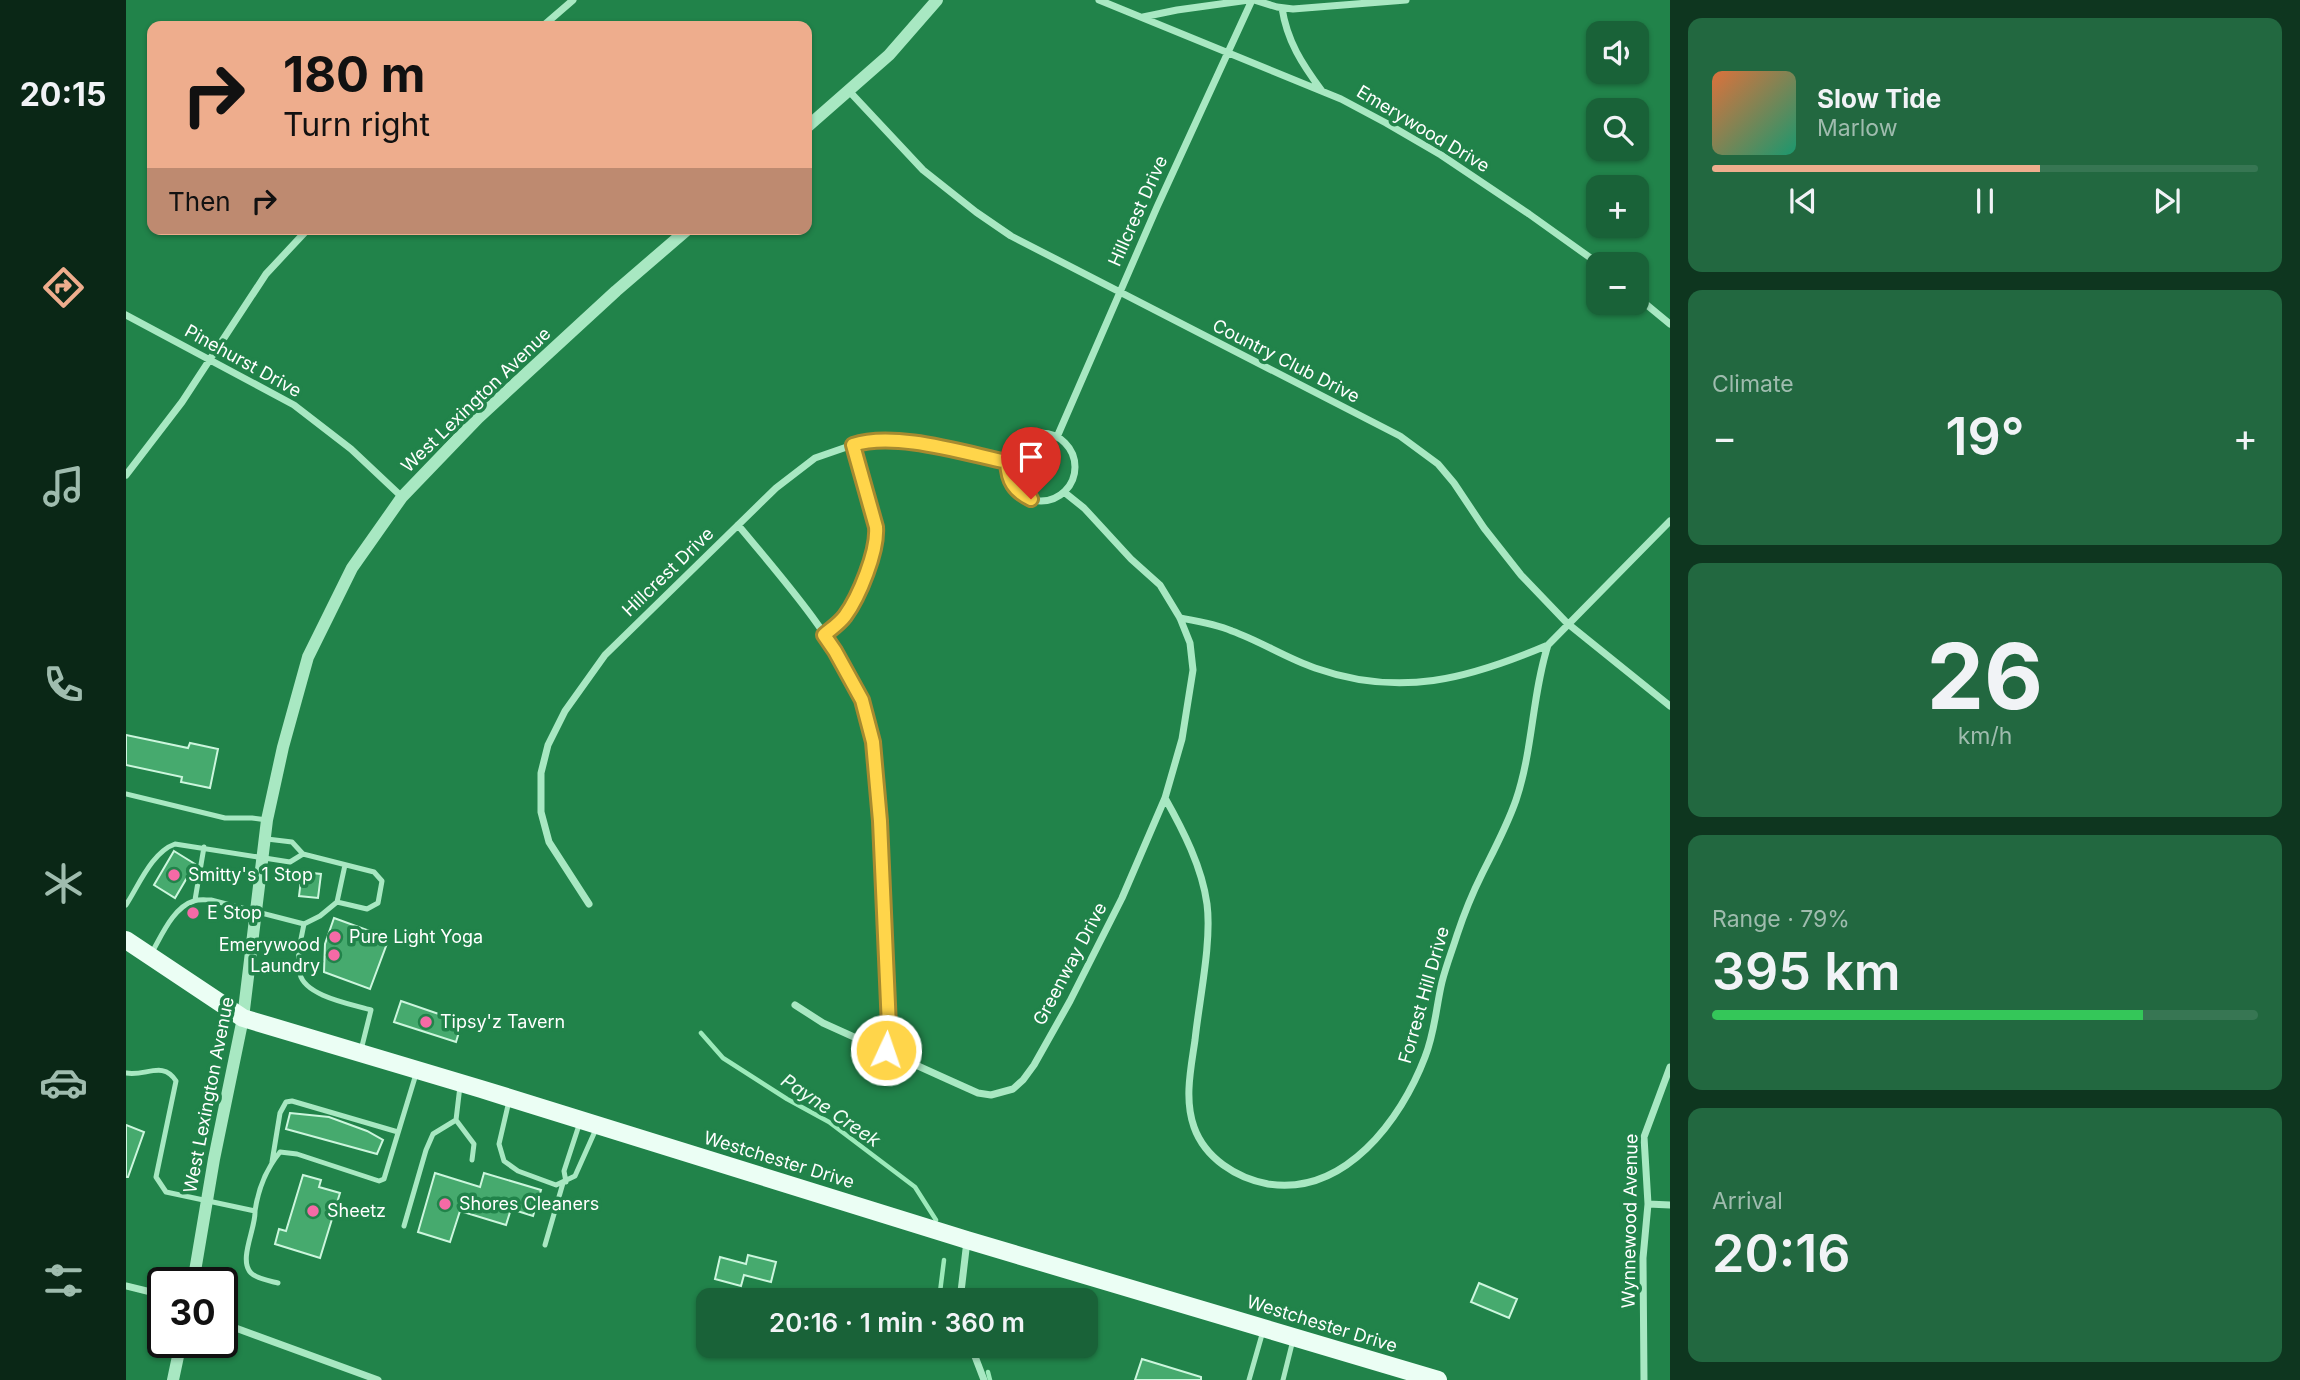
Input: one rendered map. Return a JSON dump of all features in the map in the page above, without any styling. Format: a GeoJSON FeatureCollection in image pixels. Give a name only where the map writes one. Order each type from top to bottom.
{"type":"FeatureCollection","features":[{"type":"Feature","properties":{"kind":"main road","name":"Westchester Drive"},"geometry":{"type":"LineString","coordinates":[[126,940],[243,1018],[967,1240],[1438,1380]]}},
{"type":"Feature","properties":{"kind":"street"},"geometry":{"type":"LineString","coordinates":[[549,21],[573,0]]}},
{"type":"Feature","properties":{"kind":"street"},"geometry":{"type":"LineString","coordinates":[[812,123],[889,55],[937,0]]}},
{"type":"Feature","properties":{"kind":"street","name":"Emerywood Drive"},"geometry":{"type":"LineString","coordinates":[[1099,0],[1322,91],[1386,123],[1441,155],[1586,255]]}},
{"type":"Feature","properties":{"kind":"street"},"geometry":{"type":"LineString","coordinates":[[1142,17],[1252,0],[1282,8],[1406,0]]}},
{"type":"Feature","properties":{"kind":"street","name":"Hillcrest Drive"},"geometry":{"type":"LineString","coordinates":[[1057,437],[1252,0]]}},
{"type":"Feature","properties":{"kind":"street"},"geometry":{"type":"LineString","coordinates":[[1282,8],[1291,44],[1300,62],[1322,91]]}},
{"type":"Feature","properties":{"kind":"street","name":"Country Club Drive"},"geometry":{"type":"LineString","coordinates":[[849,91],[923,170],[1011,236],[1400,436],[1418,448],[1446,474],[1521,575],[1567,623],[1670,706]]}},
{"type":"Feature","properties":{"kind":"street"},"geometry":{"type":"LineString","coordinates":[[126,475],[161,431],[266,274],[302,235]]}},
{"type":"Feature","properties":{"kind":"street","name":"West Lexington Avenue"},"geometry":{"type":"LineString","coordinates":[[196,1267],[243,1018],[267,820],[283,747],[308,657],[352,568],[402,497],[478,418],[681,235]]}},
{"type":"Feature","properties":{"kind":"street"},"geometry":{"type":"LineString","coordinates":[[1649,307],[1670,324]]}},
{"type":"Feature","properties":{"kind":"street","name":"Pinehurst Drive"},"geometry":{"type":"LineString","coordinates":[[126,315],[294,405],[351,449],[402,497]]}},
{"type":"Feature","properties":{"kind":"street"},"geometry":{"type":"LineString","coordinates":[[1036,433],[1057,437],[1066,443],[1072,452],[1074,473],[1070,484],[1064,492],[1042,501],[1020,494],[1012,485],[1007,462],[1017,443],[1036,433]]}},
{"type":"Feature","properties":{"kind":"street","name":"Hillcrest Drive"},"geometry":{"type":"LineString","coordinates":[[589,904],[549,842],[541,812],[541,773],[548,745],[565,711],[605,655],[776,488],[815,458],[867,440],[922,444],[1007,462]]}},
{"type":"Feature","properties":{"kind":"street","name":"Greenway Drive"},"geometry":{"type":"LineString","coordinates":[[795,1005],[823,1023],[978,1093],[991,1095],[1013,1089],[1023,1080],[1070,1001],[1122,898],[1165,798],[1182,739],[1193,670],[1190,643],[1180,618],[1160,585],[1064,492]]}},
{"type":"Feature","properties":{"kind":"street","name":"Forrest Hill Drive"},"geometry":{"type":"LineString","coordinates":[[1165,798],[1199,870],[1207,904],[1206,941],[1189,1087],[1189,1111],[1200,1142],[1230,1170],[1252,1181],[1293,1185],[1330,1175],[1360,1155],[1380,1135],[1409,1093],[1425,1057],[1433,1032],[1442,982],[1463,919],[1517,798],[1528,749],[1540,668],[1548,645],[1670,521]]}},
{"type":"Feature","properties":{"kind":"street"},"geometry":{"type":"LineString","coordinates":[[738,525],[824,635],[862,700],[873,742],[882,862],[889,1027],[886,1050]]}},
{"type":"Feature","properties":{"kind":"street"},"geometry":{"type":"LineString","coordinates":[[1180,618],[1231,630],[1314,668],[1344,677],[1378,682],[1430,682],[1463,676],[1548,645]]}},
{"type":"Feature","properties":{"kind":"street","name":"Wynnewood Avenue"},"geometry":{"type":"LineString","coordinates":[[1644,1380],[1643,1258],[1648,1204],[1644,1137],[1670,1067]]}},
{"type":"Feature","properties":{"kind":"street"},"geometry":{"type":"LineString","coordinates":[[1648,1204],[1670,1205]]}},
{"type":"Feature","properties":{"kind":"street"},"geometry":{"type":"LineString","coordinates":[[961,1288],[967,1240]]}},
{"type":"Feature","properties":{"kind":"street"},"geometry":{"type":"LineString","coordinates":[[126,1286],[147,1291]]}},
{"type":"Feature","properties":{"kind":"street"},"geometry":{"type":"LineString","coordinates":[[238,1329],[378,1380]]}},
{"type":"Feature","properties":{"kind":"street"},"geometry":{"type":"LineString","coordinates":[[173,1380],[178,1358]]}},
{"type":"Feature","properties":{"kind":"street"},"geometry":{"type":"LineString","coordinates":[[976,1358],[984,1380]]}},
{"type":"Feature","properties":{"kind":"lane"},"geometry":{"type":"LineString","coordinates":[[824,635],[846,615],[877,541],[876,527],[853,445]]}},
{"type":"Feature","properties":{"kind":"lane"},"geometry":{"type":"LineString","coordinates":[[126,794],[225,818],[267,820]]}},
{"type":"Feature","properties":{"kind":"lane"},"geometry":{"type":"LineString","coordinates":[[265,838],[292,842],[303,854],[374,872],[382,880],[378,903],[367,909],[337,902]]}},
{"type":"Feature","properties":{"kind":"lane"},"geometry":{"type":"LineString","coordinates":[[126,905],[166,848],[175,844],[290,862],[303,854]]}},
{"type":"Feature","properties":{"kind":"lane"},"geometry":{"type":"LineString","coordinates":[[195,900],[204,847]]}},
{"type":"Feature","properties":{"kind":"lane"},"geometry":{"type":"LineString","coordinates":[[149,957],[168,924],[184,905],[195,900],[211,900],[304,924],[320,916],[337,902],[345,865]]}},
{"type":"Feature","properties":{"kind":"lane"},"geometry":{"type":"LineString","coordinates":[[304,924],[299,957],[300,975],[310,988],[323,995],[371,1010],[360,1053]]}},
{"type":"Feature","properties":{"kind":"lane"},"geometry":{"type":"LineString","coordinates":[[126,1073],[140,1075],[159,1068],[169,1072],[176,1081],[156,1177],[166,1192],[255,1211]]}},
{"type":"Feature","properties":{"kind":"lane"},"geometry":{"type":"LineString","coordinates":[[271,1162],[280,1152],[298,1154],[379,1181],[384,1179],[418,1070]]}},
{"type":"Feature","properties":{"kind":"lane"},"geometry":{"type":"LineString","coordinates":[[461,1083],[456,1120],[474,1144],[472,1160]]}},
{"type":"Feature","properties":{"kind":"lane"},"geometry":{"type":"LineString","coordinates":[[509,1098],[499,1144],[503,1161],[518,1171],[556,1185],[575,1176],[589,1123]]}},
{"type":"Feature","properties":{"kind":"lane"},"geometry":{"type":"LineString","coordinates":[[278,1283],[252,1275],[247,1268],[246,1253],[256,1221],[255,1211],[261,1187],[271,1162],[280,1113],[286,1102],[292,1101],[398,1132]]}},
{"type":"Feature","properties":{"kind":"lane"},"geometry":{"type":"LineString","coordinates":[[404,1226],[433,1134],[456,1120]]}},
{"type":"Feature","properties":{"kind":"lane"},"geometry":{"type":"LineString","coordinates":[[545,1245],[565,1182],[564,1171],[589,1123]]}},
{"type":"Feature","properties":{"kind":"lane"},"geometry":{"type":"LineString","coordinates":[[1249,1380],[1264,1328]]}},
{"type":"Feature","properties":{"kind":"lane"},"geometry":{"type":"LineString","coordinates":[[1283,1380],[1294,1337]]}},
{"type":"Feature","properties":{"kind":"building"},"geometry":{"type":"Polygon","coordinates":[[[126,735],[188,748],[190,743],[218,749],[210,788],[181,782],[182,777],[126,765],[126,735]]]}},
{"type":"Feature","properties":{"kind":"building"},"geometry":{"type":"Polygon","coordinates":[[[174,851],[195,864],[175,898],[154,885],[174,851]]]}},
{"type":"Feature","properties":{"kind":"building"},"geometry":{"type":"Polygon","coordinates":[[[302,872],[321,874],[318,898],[299,896],[302,872]]]}},
{"type":"Feature","properties":{"kind":"building"},"geometry":{"type":"Polygon","coordinates":[[[334,918],[389,938],[370,989],[324,972],[325,944],[334,918]]]}},
{"type":"Feature","properties":{"kind":"building"},"geometry":{"type":"Polygon","coordinates":[[[401,1001],[462,1022],[456,1042],[394,1022],[401,1001]]]}},
{"type":"Feature","properties":{"kind":"building"},"geometry":{"type":"Polygon","coordinates":[[[290,1113],[329,1117],[383,1140],[377,1154],[286,1129],[290,1113]]]}},
{"type":"Feature","properties":{"kind":"building"},"geometry":{"type":"Polygon","coordinates":[[[126,1125],[144,1132],[128,1177],[126,1177],[126,1125]]]}},
{"type":"Feature","properties":{"kind":"building"},"geometry":{"type":"Polygon","coordinates":[[[435,1173],[480,1187],[484,1173],[541,1190],[533,1216],[511,1209],[506,1225],[460,1211],[450,1242],[418,1232],[435,1173]]]}},
{"type":"Feature","properties":{"kind":"building","name":"Sheetz"},"geometry":{"type":"Polygon","coordinates":[[[303,1175],[321,1180],[319,1187],[340,1193],[320,1258],[275,1244],[279,1229],[286,1231],[303,1175]]]}},
{"type":"Feature","properties":{"kind":"building"},"geometry":{"type":"Polygon","coordinates":[[[748,1255],[776,1262],[771,1282],[744,1275],[741,1286],[715,1279],[720,1257],[746,1264],[748,1255]]]}},
{"type":"Feature","properties":{"kind":"building"},"geometry":{"type":"Polygon","coordinates":[[[1479,1283],[1517,1299],[1509,1318],[1471,1302],[1479,1283]]]}},
{"type":"Feature","properties":{"kind":"building"},"geometry":{"type":"Polygon","coordinates":[[[1142,1359],[1201,1377],[1201,1380],[1135,1380],[1142,1359]]]}},
{"type":"Feature","properties":{"kind":"waterway","name":"Payne Creek"},"geometry":{"type":"LineString","coordinates":[[701,1033],[723,1058],[829,1122],[915,1187],[936,1220]]}},
{"type":"Feature","properties":{"kind":"waterway","name":"Payne Creek"},"geometry":{"type":"LineString","coordinates":[[940,1288],[944,1260]]}},
{"type":"Feature","properties":{"kind":"waterway","name":"Payne Creek"},"geometry":{"type":"LineString","coordinates":[[988,1372],[990,1380]]}},
{"type":"Feature","properties":{"kind":"place","name":"Smitty's 1 Stop"},"geometry":{"type":"Point","coordinates":[174,875]}},
{"type":"Feature","properties":{"kind":"place","name":"E Stop"},"geometry":{"type":"Point","coordinates":[193,913]}},
{"type":"Feature","properties":{"kind":"place","name":"Pure Light Yoga"},"geometry":{"type":"Point","coordinates":[335,937]}},
{"type":"Feature","properties":{"kind":"place","name":"Emerywood Laundry"},"geometry":{"type":"Point","coordinates":[334,955]}},
{"type":"Feature","properties":{"kind":"place","name":"Tipsy'z Tavern"},"geometry":{"type":"Point","coordinates":[426,1022]}},
{"type":"Feature","properties":{"kind":"place","name":"Shores Cleaners"},"geometry":{"type":"Point","coordinates":[445,1204]}},
{"type":"Feature","properties":{"kind":"place","name":"Sheetz"},"geometry":{"type":"Point","coordinates":[313,1211]}},
{"type":"Feature","properties":{"kind":"route"},"geometry":{"type":"LineString","coordinates":[[886,1050],[889,1027],[880,821],[873,742],[862,700],[824,635],[846,615],[877,541],[876,527],[853,445],[867,440],[922,444],[1007,462],[1012,485],[1020,494],[1031,499]]}}]}
